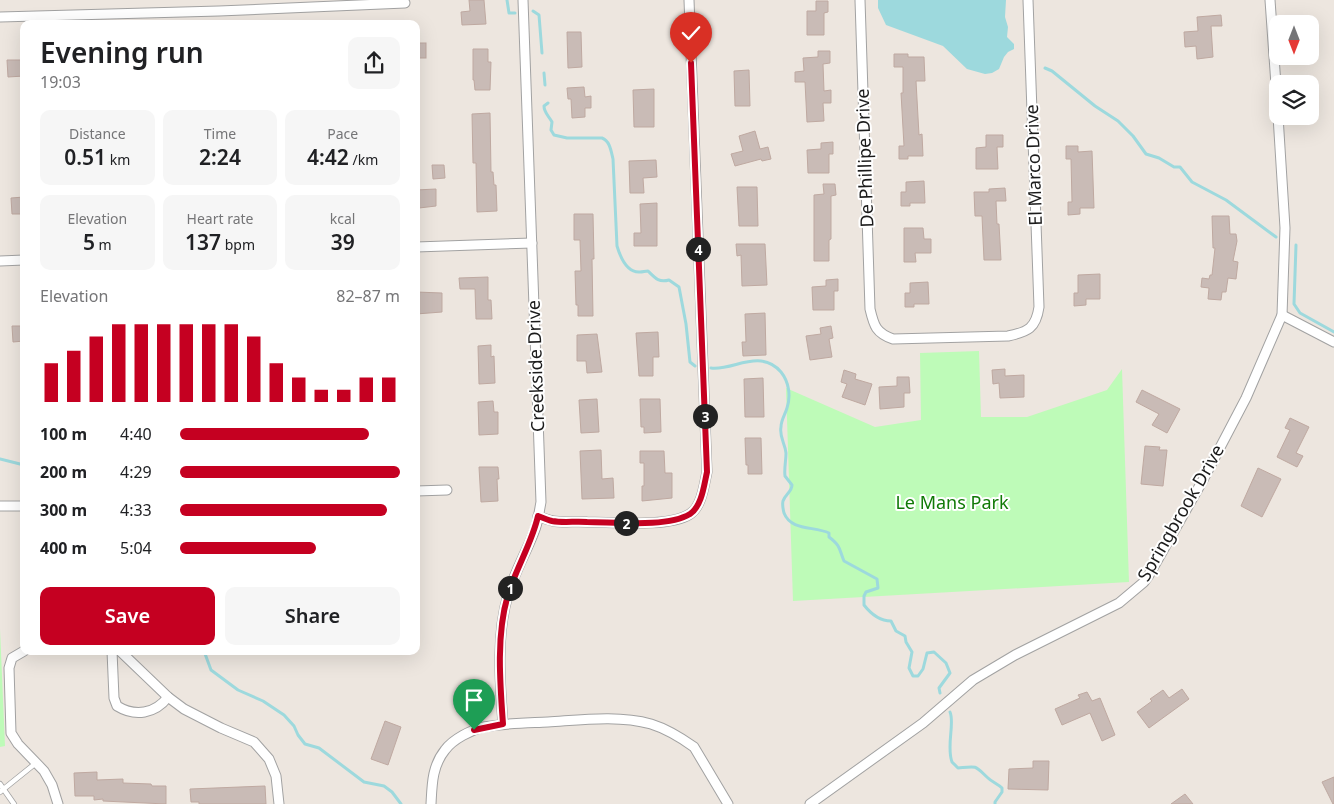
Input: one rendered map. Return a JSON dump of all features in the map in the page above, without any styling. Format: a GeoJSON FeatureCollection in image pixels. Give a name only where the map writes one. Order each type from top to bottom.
{"type":"FeatureCollection","features":[{"type":"Feature","properties":{"kind":"street","name":"Creekside Drive"},"geometry":{"type":"LineString","coordinates":[[503,724],[500,684],[502,621],[508,595],[535,531],[541,502],[523,0]]}},
{"type":"Feature","properties":{"kind":"street"},"geometry":{"type":"LineString","coordinates":[[538,516],[554,521],[641,523],[662,521],[679,518],[691,513],[698,504],[704,490],[707,472],[689,0]]}},
{"type":"Feature","properties":{"kind":"street","name":"De Phillipe Drive"},"geometry":{"type":"LineString","coordinates":[[860,0],[871,315],[876,328],[882,335],[893,339],[1008,336],[1020,333],[1031,327]]}},
{"type":"Feature","properties":{"kind":"street","name":"El Marco Drive"},"geometry":{"type":"LineString","coordinates":[[1028,0],[1039,307],[1037,320],[1031,327]]}},
{"type":"Feature","properties":{"kind":"street","name":"Springbrook Drive"},"geometry":{"type":"LineString","coordinates":[[1270,0],[1275,75]]}},
{"type":"Feature","properties":{"kind":"street"},"geometry":{"type":"LineString","coordinates":[[0,18],[226,11],[405,2]]}},
{"type":"Feature","properties":{"kind":"street","name":"Springbrook Drive"},"geometry":{"type":"LineString","coordinates":[[810,804],[924,723],[973,680],[1015,655],[1119,603],[1144,582],[1203,480],[1246,398],[1282,315],[1285,228],[1279,125]]}},
{"type":"Feature","properties":{"kind":"street"},"geometry":{"type":"LineString","coordinates":[[420,247],[532,244]]}},
{"type":"Feature","properties":{"kind":"street"},"geometry":{"type":"LineString","coordinates":[[0,261],[20,260]]}},
{"type":"Feature","properties":{"kind":"street"},"geometry":{"type":"LineString","coordinates":[[1282,315],[1334,342]]}},
{"type":"Feature","properties":{"kind":"street"},"geometry":{"type":"LineString","coordinates":[[420,491],[447,490]]}},
{"type":"Feature","properties":{"kind":"street"},"geometry":{"type":"LineString","coordinates":[[0,506],[20,506]]}},
{"type":"Feature","properties":{"kind":"street"},"geometry":{"type":"LineString","coordinates":[[20,653],[12,658],[9,668],[12,733],[18,744],[37,763],[52,785],[58,804]]}},
{"type":"Feature","properties":{"kind":"street"},"geometry":{"type":"LineString","coordinates":[[112,655],[114,698],[117,706],[126,712],[151,711],[161,706],[168,697]]}},
{"type":"Feature","properties":{"kind":"street"},"geometry":{"type":"LineString","coordinates":[[124,655],[168,697],[184,709],[207,722],[254,742],[268,759],[276,776],[279,804]]}},
{"type":"Feature","properties":{"kind":"street"},"geometry":{"type":"LineString","coordinates":[[431,804],[432,778],[438,760],[454,740],[474,730],[503,724],[610,719],[649,724],[673,732],[694,747],[728,804]]}},
{"type":"Feature","properties":{"kind":"lane"},"geometry":{"type":"LineString","coordinates":[[2,791],[37,763]]}},
{"type":"Feature","properties":{"kind":"lane"},"geometry":{"type":"LineString","coordinates":[[0,784],[2,791],[14,804]]}},
{"type":"Feature","properties":{"kind":"green space","name":"Le Mans Park"},"geometry":{"type":"Polygon","coordinates":[[[979,351],[981,417],[1027,417],[1107,390],[1122,369],[1129,582],[793,601],[786,388],[875,427],[921,420],[920,353],[979,351]]]}},
{"type":"Feature","properties":{"kind":"green space"},"geometry":{"type":"Polygon","coordinates":[[[0,629],[5,746],[0,747],[0,629]]]}},
{"type":"Feature","properties":{"kind":"water"},"geometry":{"type":"Polygon","coordinates":[[[878,0],[1006,0],[1007,37],[1014,44],[1014,49],[1004,57],[999,69],[992,73],[985,74],[967,69],[943,46],[886,25],[878,8],[878,0]]]}},
{"type":"Feature","properties":{"kind":"building"},"geometry":{"type":"Polygon","coordinates":[[[469,0],[484,0],[486,24],[462,25],[461,12],[470,11],[469,0]]]}},
{"type":"Feature","properties":{"kind":"building"},"geometry":{"type":"Polygon","coordinates":[[[816,1],[828,1],[828,12],[824,13],[824,35],[807,35],[807,11],[816,11],[816,1]]]}},
{"type":"Feature","properties":{"kind":"building"},"geometry":{"type":"Polygon","coordinates":[[[1221,15],[1222,26],[1211,26],[1213,57],[1197,59],[1196,46],[1185,47],[1184,32],[1198,31],[1197,17],[1221,15]]]}},
{"type":"Feature","properties":{"kind":"building"},"geometry":{"type":"Polygon","coordinates":[[[567,32],[581,32],[582,67],[568,68],[567,32]]]}},
{"type":"Feature","properties":{"kind":"building"},"geometry":{"type":"Polygon","coordinates":[[[420,43],[426,43],[426,58],[420,58],[420,43]]]}},
{"type":"Feature","properties":{"kind":"building"},"geometry":{"type":"Polygon","coordinates":[[[473,49],[488,49],[488,62],[491,62],[490,90],[475,90],[473,80],[473,49]]]}},
{"type":"Feature","properties":{"kind":"building"},"geometry":{"type":"Polygon","coordinates":[[[818,51],[830,51],[830,63],[823,64],[824,91],[831,90],[831,103],[823,103],[824,121],[807,122],[805,82],[795,82],[795,72],[804,71],[803,58],[818,57],[818,51]]]}},
{"type":"Feature","properties":{"kind":"building"},"geometry":{"type":"Polygon","coordinates":[[[894,54],[908,54],[908,57],[924,57],[925,81],[916,81],[919,135],[922,134],[923,156],[908,156],[908,159],[899,159],[899,146],[904,146],[901,93],[903,93],[903,67],[894,67],[894,54]]]}},
{"type":"Feature","properties":{"kind":"building"},"geometry":{"type":"Polygon","coordinates":[[[7,60],[20,60],[20,76],[8,77],[7,60]]]}},
{"type":"Feature","properties":{"kind":"building"},"geometry":{"type":"Polygon","coordinates":[[[749,70],[750,106],[735,106],[734,71],[749,70]]]}},
{"type":"Feature","properties":{"kind":"building"},"geometry":{"type":"Polygon","coordinates":[[[584,87],[585,97],[591,96],[591,108],[585,108],[585,117],[572,118],[571,99],[568,99],[567,88],[584,87]]]}},
{"type":"Feature","properties":{"kind":"building"},"geometry":{"type":"Polygon","coordinates":[[[654,89],[654,127],[634,127],[633,90],[654,89]]]}},
{"type":"Feature","properties":{"kind":"building"},"geometry":{"type":"Polygon","coordinates":[[[490,113],[491,172],[493,172],[494,185],[496,185],[497,211],[477,212],[472,114],[490,113]]]}},
{"type":"Feature","properties":{"kind":"building"},"geometry":{"type":"Polygon","coordinates":[[[755,131],[760,149],[768,147],[771,159],[762,161],[761,159],[735,166],[731,154],[743,151],[739,136],[755,131]]]}},
{"type":"Feature","properties":{"kind":"building"},"geometry":{"type":"Polygon","coordinates":[[[986,135],[1003,135],[1003,147],[997,147],[998,169],[976,169],[976,148],[986,147],[986,135]]]}},
{"type":"Feature","properties":{"kind":"building"},"geometry":{"type":"Polygon","coordinates":[[[833,142],[833,154],[829,154],[829,173],[808,173],[807,150],[821,149],[821,143],[833,142]]]}},
{"type":"Feature","properties":{"kind":"building"},"geometry":{"type":"Polygon","coordinates":[[[1066,146],[1078,146],[1078,152],[1092,151],[1094,208],[1080,208],[1080,214],[1068,215],[1068,202],[1072,202],[1071,159],[1066,159],[1066,146]]]}},
{"type":"Feature","properties":{"kind":"building"},"geometry":{"type":"Polygon","coordinates":[[[656,160],[657,177],[643,178],[644,193],[630,193],[629,161],[656,160]]]}},
{"type":"Feature","properties":{"kind":"building"},"geometry":{"type":"Polygon","coordinates":[[[432,165],[444,165],[445,178],[433,179],[432,165]]]}},
{"type":"Feature","properties":{"kind":"building"},"geometry":{"type":"Polygon","coordinates":[[[924,181],[925,203],[910,203],[910,206],[901,206],[901,192],[906,192],[906,182],[924,181]]]}},
{"type":"Feature","properties":{"kind":"building"},"geometry":{"type":"Polygon","coordinates":[[[823,184],[835,184],[836,195],[831,196],[829,261],[814,261],[814,195],[824,194],[823,184]]]}},
{"type":"Feature","properties":{"kind":"building"},"geometry":{"type":"Polygon","coordinates":[[[737,187],[757,187],[758,226],[739,226],[737,187]]]}},
{"type":"Feature","properties":{"kind":"building"},"geometry":{"type":"Polygon","coordinates":[[[1005,188],[1006,201],[996,201],[1001,260],[984,260],[982,216],[975,216],[974,192],[989,192],[989,189],[1005,188]]]}},
{"type":"Feature","properties":{"kind":"building"},"geometry":{"type":"Polygon","coordinates":[[[436,189],[436,206],[420,208],[420,190],[436,189]]]}},
{"type":"Feature","properties":{"kind":"building"},"geometry":{"type":"Polygon","coordinates":[[[20,197],[20,214],[12,214],[11,198],[20,197]]]}},
{"type":"Feature","properties":{"kind":"building"},"geometry":{"type":"Polygon","coordinates":[[[657,203],[657,246],[634,246],[634,233],[641,233],[640,204],[657,203]]]}},
{"type":"Feature","properties":{"kind":"building"},"geometry":{"type":"Polygon","coordinates":[[[574,214],[593,214],[593,316],[578,316],[575,271],[581,271],[580,240],[574,240],[574,214]]]}},
{"type":"Feature","properties":{"kind":"building"},"geometry":{"type":"Polygon","coordinates":[[[1212,216],[1229,216],[1230,234],[1236,234],[1237,241],[1233,261],[1238,262],[1236,279],[1228,278],[1226,292],[1222,292],[1221,300],[1208,299],[1209,288],[1201,287],[1202,278],[1209,279],[1210,275],[1212,275],[1215,248],[1213,248],[1212,216]]]}},
{"type":"Feature","properties":{"kind":"building"},"geometry":{"type":"Polygon","coordinates":[[[904,228],[923,228],[924,239],[931,239],[931,253],[915,253],[916,262],[904,262],[904,228]]]}},
{"type":"Feature","properties":{"kind":"building"},"geometry":{"type":"Polygon","coordinates":[[[736,244],[765,244],[767,285],[742,286],[741,255],[737,256],[736,244]]]}},
{"type":"Feature","properties":{"kind":"building"},"geometry":{"type":"Polygon","coordinates":[[[1100,274],[1100,299],[1086,299],[1086,305],[1074,306],[1074,293],[1078,293],[1078,275],[1100,274]]]}},
{"type":"Feature","properties":{"kind":"building"},"geometry":{"type":"Polygon","coordinates":[[[488,277],[488,300],[491,300],[492,319],[476,319],[475,289],[460,289],[459,278],[488,277]]]}},
{"type":"Feature","properties":{"kind":"building"},"geometry":{"type":"Polygon","coordinates":[[[838,279],[838,291],[834,291],[834,310],[813,310],[812,287],[826,286],[826,280],[838,279]]]}},
{"type":"Feature","properties":{"kind":"building"},"geometry":{"type":"Polygon","coordinates":[[[928,282],[929,304],[914,304],[914,307],[905,307],[905,293],[910,293],[910,283],[928,282]]]}},
{"type":"Feature","properties":{"kind":"building"},"geometry":{"type":"Polygon","coordinates":[[[420,292],[442,293],[442,312],[420,314],[420,292]]]}},
{"type":"Feature","properties":{"kind":"building"},"geometry":{"type":"Polygon","coordinates":[[[765,313],[766,355],[743,356],[742,342],[746,342],[745,314],[765,313]]]}},
{"type":"Feature","properties":{"kind":"building"},"geometry":{"type":"Polygon","coordinates":[[[12,326],[20,326],[20,341],[13,342],[12,326]]]}},
{"type":"Feature","properties":{"kind":"building"},"geometry":{"type":"Polygon","coordinates":[[[831,326],[833,338],[829,339],[832,357],[810,360],[806,336],[821,334],[820,328],[831,326]]]}},
{"type":"Feature","properties":{"kind":"building"},"geometry":{"type":"Polygon","coordinates":[[[658,332],[659,357],[653,357],[653,376],[639,376],[636,333],[658,332]]]}},
{"type":"Feature","properties":{"kind":"building"},"geometry":{"type":"Polygon","coordinates":[[[597,334],[602,372],[587,373],[586,361],[577,361],[577,335],[597,334]]]}},
{"type":"Feature","properties":{"kind":"building"},"geometry":{"type":"Polygon","coordinates":[[[491,345],[491,357],[494,356],[495,383],[479,384],[478,346],[491,345]]]}},
{"type":"Feature","properties":{"kind":"building"},"geometry":{"type":"Polygon","coordinates":[[[1005,369],[1005,376],[1024,375],[1024,397],[1000,398],[999,383],[993,384],[992,370],[1005,369]]]}},
{"type":"Feature","properties":{"kind":"building"},"geometry":{"type":"Polygon","coordinates":[[[844,370],[856,374],[855,379],[872,384],[865,405],[842,397],[847,384],[841,382],[844,370]]]}},
{"type":"Feature","properties":{"kind":"building"},"geometry":{"type":"Polygon","coordinates":[[[897,377],[909,377],[910,393],[904,393],[904,407],[880,409],[879,387],[897,386],[897,377]]]}},
{"type":"Feature","properties":{"kind":"building"},"geometry":{"type":"Polygon","coordinates":[[[763,378],[764,417],[745,417],[744,379],[763,378]]]}},
{"type":"Feature","properties":{"kind":"building"},"geometry":{"type":"Polygon","coordinates":[[[1142,390],[1180,409],[1167,433],[1152,425],[1159,414],[1136,402],[1142,390]]]}},
{"type":"Feature","properties":{"kind":"building"},"geometry":{"type":"Polygon","coordinates":[[[597,399],[599,432],[581,433],[579,400],[597,399]]]}},
{"type":"Feature","properties":{"kind":"building"},"geometry":{"type":"Polygon","coordinates":[[[640,399],[660,399],[661,432],[644,433],[644,427],[641,427],[640,399]]]}},
{"type":"Feature","properties":{"kind":"building"},"geometry":{"type":"Polygon","coordinates":[[[493,401],[494,412],[498,412],[498,434],[479,435],[478,402],[493,401]]]}},
{"type":"Feature","properties":{"kind":"building"},"geometry":{"type":"Polygon","coordinates":[[[1290,418],[1309,427],[1296,453],[1303,456],[1297,467],[1277,457],[1290,430],[1285,428],[1290,418]]]}},
{"type":"Feature","properties":{"kind":"building"},"geometry":{"type":"Polygon","coordinates":[[[745,438],[761,438],[762,474],[748,474],[745,438]]]}},
{"type":"Feature","properties":{"kind":"building"},"geometry":{"type":"Polygon","coordinates":[[[1145,446],[1160,447],[1159,450],[1167,450],[1163,486],[1141,484],[1145,446]]]}},
{"type":"Feature","properties":{"kind":"building"},"geometry":{"type":"Polygon","coordinates":[[[601,450],[602,479],[613,478],[614,498],[582,499],[580,451],[601,450]]]}},
{"type":"Feature","properties":{"kind":"building"},"geometry":{"type":"Polygon","coordinates":[[[640,451],[664,451],[665,473],[672,473],[672,498],[642,501],[644,463],[640,463],[640,451]]]}},
{"type":"Feature","properties":{"kind":"building"},"geometry":{"type":"Polygon","coordinates":[[[479,467],[498,467],[498,501],[481,502],[479,467]]]}},
{"type":"Feature","properties":{"kind":"building"},"geometry":{"type":"Polygon","coordinates":[[[1258,468],[1281,479],[1262,517],[1241,506],[1258,468]]]}},
{"type":"Feature","properties":{"kind":"building"},"geometry":{"type":"Polygon","coordinates":[[[1182,689],[1189,699],[1149,728],[1137,712],[1152,701],[1150,699],[1163,690],[1169,698],[1182,689]]]}},
{"type":"Feature","properties":{"kind":"building"},"geometry":{"type":"Polygon","coordinates":[[[1087,692],[1092,701],[1100,698],[1115,735],[1102,741],[1090,713],[1062,725],[1055,709],[1080,698],[1078,695],[1087,692]]]}},
{"type":"Feature","properties":{"kind":"building"},"geometry":{"type":"Polygon","coordinates":[[[385,721],[401,727],[388,765],[371,759],[385,721]]]}},
{"type":"Feature","properties":{"kind":"building"},"geometry":{"type":"Polygon","coordinates":[[[1033,761],[1049,761],[1048,790],[1008,789],[1009,769],[1033,768],[1033,761]]]}},
{"type":"Feature","properties":{"kind":"building"},"geometry":{"type":"Polygon","coordinates":[[[97,772],[97,780],[123,779],[123,783],[166,786],[166,804],[103,801],[103,799],[94,800],[94,796],[75,796],[74,773],[97,772]]]}},
{"type":"Feature","properties":{"kind":"building"},"geometry":{"type":"Polygon","coordinates":[[[1334,777],[1334,804],[1333,804],[1322,782],[1334,777]]]}},
{"type":"Feature","properties":{"kind":"building"},"geometry":{"type":"Polygon","coordinates":[[[265,786],[266,804],[199,804],[199,802],[191,802],[190,789],[265,786]]]}},
{"type":"Feature","properties":{"kind":"building"},"geometry":{"type":"Polygon","coordinates":[[[1185,794],[1193,804],[1171,804],[1185,794]]]}},
{"type":"Feature","properties":{"kind":"waterway"},"geometry":{"type":"LineString","coordinates":[[507,0],[509,13],[515,13]]}},
{"type":"Feature","properties":{"kind":"waterway"},"geometry":{"type":"LineString","coordinates":[[533,11],[539,15],[542,53]]}},
{"type":"Feature","properties":{"kind":"waterway"},"geometry":{"type":"LineString","coordinates":[[1045,68],[1052,71],[1095,106],[1118,121],[1133,136],[1146,154],[1159,158],[1174,167],[1180,167],[1192,182],[1226,200],[1276,237]]}},
{"type":"Feature","properties":{"kind":"waterway"},"geometry":{"type":"LineString","coordinates":[[544,73],[545,85]]}},
{"type":"Feature","properties":{"kind":"waterway"},"geometry":{"type":"LineString","coordinates":[[548,103],[544,108],[552,122],[551,130],[554,135],[567,138],[602,138],[608,144],[613,159],[617,246],[620,254],[624,263],[631,270],[635,272],[648,271],[657,279],[662,281],[669,280],[679,287],[686,324],[690,362],[695,366]]}},
{"type":"Feature","properties":{"kind":"waterway"},"geometry":{"type":"LineString","coordinates":[[1296,245],[1294,304],[1300,313],[1334,332]]}},
{"type":"Feature","properties":{"kind":"waterway"},"geometry":{"type":"LineString","coordinates":[[711,368],[761,361],[772,364],[781,372],[786,380],[789,394],[781,431],[786,453],[785,476],[792,485],[783,501],[784,513],[792,523],[829,533],[829,537],[836,543],[844,561],[877,579],[878,588],[866,592],[864,605],[876,616],[883,620],[891,621],[896,631],[905,636],[912,652],[909,668],[913,676],[918,676],[923,669],[927,653],[934,652],[946,663],[950,673],[939,688],[940,693]]}},
{"type":"Feature","properties":{"kind":"waterway"},"geometry":{"type":"LineString","coordinates":[[0,459],[20,464]]}},
{"type":"Feature","properties":{"kind":"waterway"},"geometry":{"type":"LineString","coordinates":[[205,655],[211,670],[238,690],[263,701],[284,715],[294,726],[305,744],[319,748],[364,782],[384,786],[392,792],[401,804]]}},
{"type":"Feature","properties":{"kind":"waterway"},"geometry":{"type":"LineString","coordinates":[[950,712],[952,722],[950,756],[952,762],[958,768],[975,767],[1002,788],[1002,792],[995,804]]}},
{"type":"Feature","properties":{"kind":"route"},"geometry":{"type":"LineString","coordinates":[[474,730],[503,724],[500,684],[502,621],[508,595],[526,548],[535,531],[538,516],[554,521],[641,523],[662,521],[679,518],[691,513],[698,504],[704,490],[707,472],[691,63]]}}]}
